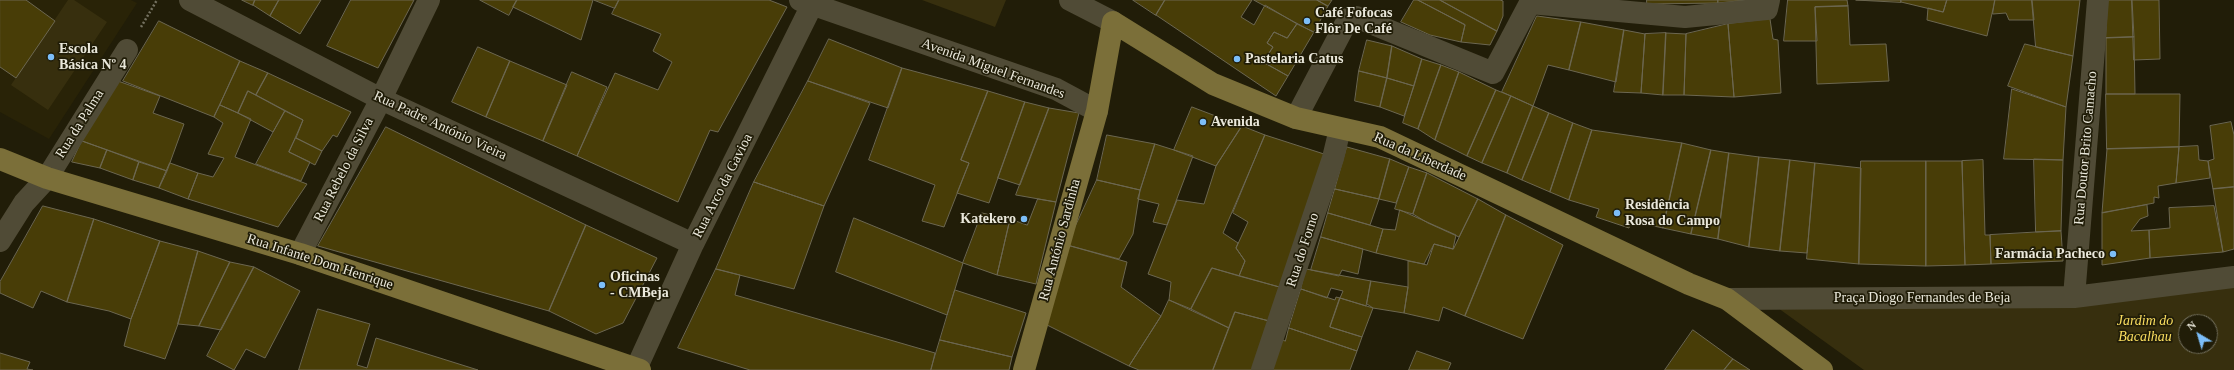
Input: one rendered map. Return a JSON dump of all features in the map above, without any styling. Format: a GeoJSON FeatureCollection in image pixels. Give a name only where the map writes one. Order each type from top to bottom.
{"type":"FeatureCollection","features":[{"type":"Feature","properties":{"kind":"main road"},"geometry":{"type":"LineString","coordinates":[[1097,111],[1113,22]]}},
{"type":"Feature","properties":{"kind":"main road","name":"Rua da Liberdade"},"geometry":{"type":"LineString","coordinates":[[1113,22],[1212,84],[1296,118],[1380,137],[1689,284],[1727,299]]}},
{"type":"Feature","properties":{"kind":"main road","name":"Rua António Sardinha"},"geometry":{"type":"LineString","coordinates":[[1028,369],[1097,111]]}},
{"type":"Feature","properties":{"kind":"main road","name":"Rua Infante Dom Henrique"},"geometry":{"type":"LineString","coordinates":[[0,159],[47,178],[300,254],[638,369]]}},
{"type":"Feature","properties":{"kind":"main road"},"geometry":{"type":"LineString","coordinates":[[1727,299],[1822,370]]}},
{"type":"Feature","properties":{"kind":"street","name":"Rua Padre António Vieira"},"geometry":{"type":"LineString","coordinates":[[190,0],[380,99],[694,244]]}},
{"type":"Feature","properties":{"kind":"street","name":"Rua Rebelo da Silva"},"geometry":{"type":"LineString","coordinates":[[300,254],[429,0]]}},
{"type":"Feature","properties":{"kind":"street"},"geometry":{"type":"LineString","coordinates":[[1070,0],[1113,22]]}},
{"type":"Feature","properties":{"kind":"street"},"geometry":{"type":"LineString","coordinates":[[1296,118],[1348,19],[1356,16],[1493,73],[1526,2],[1636,7],[1692,17],[1767,9],[1769,0]]}},
{"type":"Feature","properties":{"kind":"street","name":"Rua Doutor Brito Camacho"},"geometry":{"type":"LineString","coordinates":[[2074,297],[2098,0]]}},
{"type":"Feature","properties":{"kind":"street","name":"Avenida Miguel Fernandes"},"geometry":{"type":"LineString","coordinates":[[806,2],[1056,89],[1097,111]]}},
{"type":"Feature","properties":{"kind":"street","name":"Rua Arco da Gavioa"},"geometry":{"type":"LineString","coordinates":[[638,369],[806,2]]}},
{"type":"Feature","properties":{"kind":"street","name":"Rua da Palma"},"geometry":{"type":"LineString","coordinates":[[0,242],[24,203],[47,178],[127,50]]}},
{"type":"Feature","properties":{"kind":"street","name":"Rua do Forno"},"geometry":{"type":"LineString","coordinates":[[1262,370],[1333,158],[1340,128]]}},
{"type":"Feature","properties":{"kind":"street","name":"Praça Diogo Fernandes de Beja"},"geometry":{"type":"LineString","coordinates":[[1727,299],[2074,297],[2234,277]]}},
{"type":"Feature","properties":{"kind":"shaded area","name":"Escola Básica Nº 4"},"geometry":{"type":"Polygon","coordinates":[[[0,0],[131,0],[137,3],[49,139],[0,112],[0,0]]]}},
{"type":"Feature","properties":{"kind":"green space"},"geometry":{"type":"Polygon","coordinates":[[[68,0],[74,0],[107,22],[48,110],[11,85],[68,0]]]}},
{"type":"Feature","properties":{"kind":"green space"},"geometry":{"type":"Polygon","coordinates":[[[922,0],[1006,0],[995,27],[922,0]]]}},
{"type":"Feature","properties":{"kind":"green space","name":"Jardim do Bacalhau"},"geometry":{"type":"Polygon","coordinates":[[[2234,279],[2234,370],[1864,370],[1778,308],[2234,279]]]}},
{"type":"Feature","properties":{"kind":"building"},"geometry":{"type":"Polygon","coordinates":[[[0,0],[26,0],[55,21],[16,78],[0,67],[0,0]]]}},
{"type":"Feature","properties":{"kind":"building"},"geometry":{"type":"Polygon","coordinates":[[[242,0],[255,0],[253,5],[242,0]]]}},
{"type":"Feature","properties":{"kind":"building"},"geometry":{"type":"Polygon","coordinates":[[[255,0],[279,0],[270,16],[253,5],[255,0]]]}},
{"type":"Feature","properties":{"kind":"building"},"geometry":{"type":"Polygon","coordinates":[[[279,0],[321,0],[300,34],[270,16],[279,0]]]}},
{"type":"Feature","properties":{"kind":"building"},"geometry":{"type":"Polygon","coordinates":[[[351,0],[414,0],[378,68],[327,46],[351,0]]]}},
{"type":"Feature","properties":{"kind":"building"},"geometry":{"type":"Polygon","coordinates":[[[480,0],[517,0],[509,15],[480,0]]]}},
{"type":"Feature","properties":{"kind":"building"},"geometry":{"type":"Polygon","coordinates":[[[517,0],[593,0],[581,40],[513,7],[517,0]]]}},
{"type":"Feature","properties":{"kind":"building"},"geometry":{"type":"Polygon","coordinates":[[[594,0],[619,0],[615,8],[594,0]]]}},
{"type":"Feature","properties":{"kind":"building"},"geometry":{"type":"Polygon","coordinates":[[[619,0],[769,0],[787,7],[718,132],[710,130],[678,202],[577,156],[615,73],[658,90],[672,62],[653,51],[661,34],[612,14],[619,0]]]}},
{"type":"Feature","properties":{"kind":"building"},"geometry":{"type":"Polygon","coordinates":[[[1133,0],[1165,0],[1156,15],[1133,0]]]}},
{"type":"Feature","properties":{"kind":"building"},"geometry":{"type":"Polygon","coordinates":[[[1165,0],[1252,0],[1241,17],[1254,25],[1265,5],[1297,24],[1287,38],[1274,32],[1267,43],[1273,47],[1263,62],[1288,76],[1276,96],[1156,15],[1165,0]]]}},
{"type":"Feature","properties":{"kind":"building"},"geometry":{"type":"Polygon","coordinates":[[[1254,0],[1317,0],[1328,6],[1314,32],[1254,0]]]}},
{"type":"Feature","properties":{"kind":"building"},"geometry":{"type":"Polygon","coordinates":[[[1317,0],[1332,0],[1328,6],[1317,0]]]}},
{"type":"Feature","properties":{"kind":"building"},"geometry":{"type":"Polygon","coordinates":[[[1414,0],[1418,0],[1465,25],[1461,42],[1430,35],[1401,22],[1414,0]]]}},
{"type":"Feature","properties":{"kind":"building"},"geometry":{"type":"Polygon","coordinates":[[[1418,0],[1440,0],[1497,31],[1490,45],[1461,42],[1465,25],[1418,0]]]}},
{"type":"Feature","properties":{"kind":"building"},"geometry":{"type":"Polygon","coordinates":[[[1440,0],[1500,0],[1503,1],[1503,16],[1497,31],[1440,0]]]}},
{"type":"Feature","properties":{"kind":"building"},"geometry":{"type":"Polygon","coordinates":[[[1647,0],[1718,0],[1718,3],[1647,4],[1647,0]]]}},
{"type":"Feature","properties":{"kind":"building"},"geometry":{"type":"Polygon","coordinates":[[[1718,0],[1748,0],[1718,3],[1718,0]]]}},
{"type":"Feature","properties":{"kind":"building"},"geometry":{"type":"Polygon","coordinates":[[[1788,0],[1847,0],[1848,6],[1815,7],[1817,41],[1784,41],[1788,0]]]}},
{"type":"Feature","properties":{"kind":"building"},"geometry":{"type":"Polygon","coordinates":[[[1856,0],[1901,0],[1901,2],[1856,0]]]}},
{"type":"Feature","properties":{"kind":"building"},"geometry":{"type":"Polygon","coordinates":[[[1901,0],[1947,0],[1943,12],[1901,2],[1901,0]]]}},
{"type":"Feature","properties":{"kind":"building"},"geometry":{"type":"Polygon","coordinates":[[[1947,0],[1995,0],[1987,36],[1927,20],[1928,8],[1943,12],[1947,0]]]}},
{"type":"Feature","properties":{"kind":"building"},"geometry":{"type":"Polygon","coordinates":[[[1995,0],[2032,0],[2034,20],[2009,20],[2006,13],[1993,14],[1995,0]]]}},
{"type":"Feature","properties":{"kind":"building"},"geometry":{"type":"Polygon","coordinates":[[[2032,0],[2080,0],[2073,56],[2036,47],[2032,0]]]}},
{"type":"Feature","properties":{"kind":"building"},"geometry":{"type":"Polygon","coordinates":[[[2108,0],[2132,0],[2134,37],[2106,38],[2108,0]]]}},
{"type":"Feature","properties":{"kind":"building"},"geometry":{"type":"Polygon","coordinates":[[[2132,0],[2159,0],[2160,59],[2134,60],[2132,0]]]}},
{"type":"Feature","properties":{"kind":"building"},"geometry":{"type":"Polygon","coordinates":[[[1848,6],[1850,45],[1886,44],[1889,81],[1817,84],[1815,7],[1848,6]]]}},
{"type":"Feature","properties":{"kind":"building"},"geometry":{"type":"Polygon","coordinates":[[[1537,16],[1581,22],[1569,70],[1548,65],[1533,106],[1502,92],[1537,16]]]}},
{"type":"Feature","properties":{"kind":"building"},"geometry":{"type":"Polygon","coordinates":[[[1770,19],[1773,39],[1778,40],[1781,93],[1734,97],[1728,24],[1770,19]]]}},
{"type":"Feature","properties":{"kind":"building"},"geometry":{"type":"Polygon","coordinates":[[[159,21],[240,61],[214,117],[123,81],[159,21]]]}},
{"type":"Feature","properties":{"kind":"building"},"geometry":{"type":"Polygon","coordinates":[[[1581,22],[1624,30],[1616,82],[1569,70],[1581,22]]]}},
{"type":"Feature","properties":{"kind":"building"},"geometry":{"type":"Polygon","coordinates":[[[1297,24],[1314,32],[1288,76],[1263,62],[1273,47],[1267,43],[1274,32],[1287,38],[1297,24]]]}},
{"type":"Feature","properties":{"kind":"building"},"geometry":{"type":"Polygon","coordinates":[[[1728,24],[1734,97],[1684,95],[1686,34],[1728,24]]]}},
{"type":"Feature","properties":{"kind":"building"},"geometry":{"type":"Polygon","coordinates":[[[1624,30],[1645,34],[1641,93],[1614,92],[1624,30]]]}},
{"type":"Feature","properties":{"kind":"building"},"geometry":{"type":"Polygon","coordinates":[[[1666,33],[1686,34],[1684,95],[1663,95],[1666,33]]]}},
{"type":"Feature","properties":{"kind":"building"},"geometry":{"type":"Polygon","coordinates":[[[1666,33],[1663,95],[1641,93],[1645,34],[1666,33]]]}},
{"type":"Feature","properties":{"kind":"building"},"geometry":{"type":"Polygon","coordinates":[[[2134,37],[2135,94],[2106,94],[2106,38],[2134,37]]]}},
{"type":"Feature","properties":{"kind":"building"},"geometry":{"type":"Polygon","coordinates":[[[829,39],[902,68],[888,108],[808,81],[829,39]]]}},
{"type":"Feature","properties":{"kind":"building"},"geometry":{"type":"Polygon","coordinates":[[[1367,40],[1392,46],[1387,78],[1359,71],[1367,40]]]}},
{"type":"Feature","properties":{"kind":"building"},"geometry":{"type":"Polygon","coordinates":[[[2025,44],[2073,56],[2066,107],[2008,86],[2025,44]]]}},
{"type":"Feature","properties":{"kind":"building"},"geometry":{"type":"Polygon","coordinates":[[[1392,46],[1422,59],[1414,86],[1387,78],[1392,46]]]}},
{"type":"Feature","properties":{"kind":"building"},"geometry":{"type":"Polygon","coordinates":[[[478,47],[510,61],[486,117],[452,102],[478,47]]]}},
{"type":"Feature","properties":{"kind":"building"},"geometry":{"type":"Polygon","coordinates":[[[1422,59],[1441,65],[1418,129],[1403,123],[1422,59]]]}},
{"type":"Feature","properties":{"kind":"building"},"geometry":{"type":"Polygon","coordinates":[[[240,61],[268,73],[256,95],[248,91],[238,113],[220,105],[240,61]]]}},
{"type":"Feature","properties":{"kind":"building"},"geometry":{"type":"Polygon","coordinates":[[[510,61],[567,85],[543,141],[486,117],[510,61]]]}},
{"type":"Feature","properties":{"kind":"building"},"geometry":{"type":"Polygon","coordinates":[[[1441,65],[1459,72],[1435,140],[1418,129],[1441,65]]]}},
{"type":"Feature","properties":{"kind":"building"},"geometry":{"type":"Polygon","coordinates":[[[902,68],[988,91],[961,160],[969,163],[944,227],[922,221],[935,185],[869,160],[902,68]]]}},
{"type":"Feature","properties":{"kind":"building"},"geometry":{"type":"Polygon","coordinates":[[[1359,71],[1387,78],[1380,107],[1355,101],[1359,71]]]}},
{"type":"Feature","properties":{"kind":"building"},"geometry":{"type":"Polygon","coordinates":[[[572,72],[607,87],[577,156],[543,141],[572,72]]]}},
{"type":"Feature","properties":{"kind":"building"},"geometry":{"type":"Polygon","coordinates":[[[1459,72],[1496,90],[1467,156],[1435,140],[1459,72]]]}},
{"type":"Feature","properties":{"kind":"building"},"geometry":{"type":"Polygon","coordinates":[[[268,73],[351,112],[337,137],[333,135],[322,151],[296,138],[303,120],[256,95],[268,73]]]}},
{"type":"Feature","properties":{"kind":"building"},"geometry":{"type":"Polygon","coordinates":[[[1387,78],[1414,86],[1404,116],[1380,107],[1387,78]]]}},
{"type":"Feature","properties":{"kind":"building"},"geometry":{"type":"Polygon","coordinates":[[[118,81],[160,96],[153,113],[184,124],[167,171],[82,141],[118,81]]]}},
{"type":"Feature","properties":{"kind":"building"},"geometry":{"type":"Polygon","coordinates":[[[808,81],[870,103],[824,206],[754,182],[808,81]]]}},
{"type":"Feature","properties":{"kind":"building"},"geometry":{"type":"Polygon","coordinates":[[[2012,89],[2066,107],[2063,160],[2004,159],[2012,89]]]}},
{"type":"Feature","properties":{"kind":"building"},"geometry":{"type":"Polygon","coordinates":[[[1496,90],[1511,96],[1482,163],[1467,156],[1496,90]]]}},
{"type":"Feature","properties":{"kind":"building"},"geometry":{"type":"Polygon","coordinates":[[[248,91],[285,111],[273,132],[238,113],[248,91]]]}},
{"type":"Feature","properties":{"kind":"building"},"geometry":{"type":"Polygon","coordinates":[[[988,91],[1025,102],[989,203],[957,193],[969,163],[961,160],[988,91]]]}},
{"type":"Feature","properties":{"kind":"building"},"geometry":{"type":"Polygon","coordinates":[[[2106,94],[2180,94],[2179,147],[2107,149],[2106,94]]]}},
{"type":"Feature","properties":{"kind":"building"},"geometry":{"type":"Polygon","coordinates":[[[1511,96],[1533,106],[1507,173],[1482,163],[1511,96]]]}},
{"type":"Feature","properties":{"kind":"building"},"geometry":{"type":"Polygon","coordinates":[[[1025,102],[1049,108],[1020,185],[998,178],[1025,102]]]}},
{"type":"Feature","properties":{"kind":"building"},"geometry":{"type":"Polygon","coordinates":[[[220,105],[251,119],[235,157],[307,184],[278,227],[188,199],[198,173],[213,177],[224,158],[208,154],[223,123],[214,117],[220,105]]]}},
{"type":"Feature","properties":{"kind":"building"},"geometry":{"type":"Polygon","coordinates":[[[1533,106],[1549,113],[1522,180],[1507,173],[1533,106]]]}},
{"type":"Feature","properties":{"kind":"building"},"geometry":{"type":"Polygon","coordinates":[[[1192,107],[1242,126],[1216,166],[1174,150],[1192,107]]]}},
{"type":"Feature","properties":{"kind":"building"},"geometry":{"type":"Polygon","coordinates":[[[1049,108],[1079,113],[1056,202],[1016,195],[1049,108]]]}},
{"type":"Feature","properties":{"kind":"building"},"geometry":{"type":"Polygon","coordinates":[[[285,111],[303,120],[289,152],[310,162],[301,181],[256,164],[285,111]]]}},
{"type":"Feature","properties":{"kind":"building"},"geometry":{"type":"Polygon","coordinates":[[[1549,113],[1573,123],[1550,192],[1522,180],[1549,113]]]}},
{"type":"Feature","properties":{"kind":"building"},"geometry":{"type":"Polygon","coordinates":[[[2231,122],[2234,135],[2234,187],[2213,189],[2208,161],[2214,159],[2210,126],[2231,122]]]}},
{"type":"Feature","properties":{"kind":"building"},"geometry":{"type":"Polygon","coordinates":[[[1573,123],[1592,130],[1569,200],[1550,192],[1573,123]]]}},
{"type":"Feature","properties":{"kind":"building"},"geometry":{"type":"Polygon","coordinates":[[[1242,126],[1265,135],[1223,233],[1238,243],[1236,248],[1245,261],[1239,276],[1212,268],[1191,309],[1169,300],[1171,282],[1148,274],[1177,200],[1204,204],[1216,166],[1242,126]]]}},
{"type":"Feature","properties":{"kind":"building"},"geometry":{"type":"Polygon","coordinates":[[[386,127],[586,225],[549,311],[318,246],[386,127]]]}},
{"type":"Feature","properties":{"kind":"building"},"geometry":{"type":"Polygon","coordinates":[[[1592,130],[1682,143],[1663,228],[1631,221],[1629,228],[1596,217],[1599,209],[1569,200],[1592,130]]]}},
{"type":"Feature","properties":{"kind":"building"},"geometry":{"type":"Polygon","coordinates":[[[1107,135],[1155,144],[1140,190],[1097,180],[1107,135]]]}},
{"type":"Feature","properties":{"kind":"building"},"geometry":{"type":"Polygon","coordinates":[[[1265,135],[1324,154],[1283,288],[1239,276],[1245,261],[1236,248],[1248,222],[1233,213],[1265,135]]]}},
{"type":"Feature","properties":{"kind":"building"},"geometry":{"type":"Polygon","coordinates":[[[296,138],[322,151],[315,165],[289,152],[296,138]]]}},
{"type":"Feature","properties":{"kind":"building"},"geometry":{"type":"Polygon","coordinates":[[[82,141],[107,150],[100,168],[72,162],[82,141]]]}},
{"type":"Feature","properties":{"kind":"building"},"geometry":{"type":"Polygon","coordinates":[[[1682,143],[1711,150],[1691,234],[1663,228],[1682,143]]]}},
{"type":"Feature","properties":{"kind":"building"},"geometry":{"type":"Polygon","coordinates":[[[1155,144],[1193,156],[1167,225],[1153,222],[1159,204],[1138,199],[1155,144]]]}},
{"type":"Feature","properties":{"kind":"building"},"geometry":{"type":"Polygon","coordinates":[[[2198,146],[2199,160],[2208,161],[2210,178],[2176,183],[2179,147],[2198,146]]]}},
{"type":"Feature","properties":{"kind":"building"},"geometry":{"type":"Polygon","coordinates":[[[1347,147],[1390,159],[1379,199],[1335,189],[1347,147]]]}},
{"type":"Feature","properties":{"kind":"building"},"geometry":{"type":"Polygon","coordinates":[[[2179,147],[2176,183],[2158,186],[2159,198],[2154,197],[2154,203],[2102,213],[2107,149],[2179,147]]]}},
{"type":"Feature","properties":{"kind":"building"},"geometry":{"type":"Polygon","coordinates":[[[107,150],[139,162],[133,180],[100,168],[107,150]]]}},
{"type":"Feature","properties":{"kind":"building"},"geometry":{"type":"Polygon","coordinates":[[[1711,150],[1729,153],[1718,239],[1691,234],[1711,150]]]}},
{"type":"Feature","properties":{"kind":"building"},"geometry":{"type":"Polygon","coordinates":[[[1729,153],[1759,157],[1749,247],[1718,239],[1729,153]]]}},
{"type":"Feature","properties":{"kind":"building"},"geometry":{"type":"Polygon","coordinates":[[[1759,157],[1790,160],[1780,251],[1749,247],[1759,157]]]}},
{"type":"Feature","properties":{"kind":"building"},"geometry":{"type":"Polygon","coordinates":[[[1390,159],[1409,167],[1396,203],[1379,199],[1390,159]]]}},
{"type":"Feature","properties":{"kind":"building"},"geometry":{"type":"Polygon","coordinates":[[[2034,159],[2063,160],[2061,231],[2036,232],[2034,159]]]}},
{"type":"Feature","properties":{"kind":"building"},"geometry":{"type":"Polygon","coordinates":[[[1790,160],[1815,163],[1807,253],[1780,251],[1790,160]]]}},
{"type":"Feature","properties":{"kind":"building"},"geometry":{"type":"Polygon","coordinates":[[[1983,160],[1985,235],[1990,235],[1991,264],[1965,265],[1962,161],[1983,160]]]}},
{"type":"Feature","properties":{"kind":"building"},"geometry":{"type":"Polygon","coordinates":[[[1861,161],[1926,161],[1926,266],[1859,264],[1861,161]]]}},
{"type":"Feature","properties":{"kind":"building"},"geometry":{"type":"Polygon","coordinates":[[[1926,161],[1962,161],[1965,265],[1926,266],[1926,161]]]}},
{"type":"Feature","properties":{"kind":"building"},"geometry":{"type":"Polygon","coordinates":[[[139,162],[167,171],[159,188],[133,180],[139,162]]]}},
{"type":"Feature","properties":{"kind":"building"},"geometry":{"type":"Polygon","coordinates":[[[170,163],[198,173],[188,199],[159,188],[170,163]]]}},
{"type":"Feature","properties":{"kind":"building"},"geometry":{"type":"Polygon","coordinates":[[[1815,163],[1861,168],[1859,264],[1807,259],[1815,163]]]}},
{"type":"Feature","properties":{"kind":"building"},"geometry":{"type":"Polygon","coordinates":[[[1409,167],[1427,173],[1413,214],[1395,209],[1409,167]]]}},
{"type":"Feature","properties":{"kind":"building"},"geometry":{"type":"Polygon","coordinates":[[[1427,173],[1478,199],[1459,237],[1428,223],[1413,214],[1427,173]]]}},
{"type":"Feature","properties":{"kind":"building"},"geometry":{"type":"Polygon","coordinates":[[[1097,180],[1140,190],[1133,234],[1119,259],[1067,245],[1097,180]]]}},
{"type":"Feature","properties":{"kind":"building"},"geometry":{"type":"Polygon","coordinates":[[[754,182],[824,206],[794,289],[716,269],[754,182]]]}},
{"type":"Feature","properties":{"kind":"building"},"geometry":{"type":"Polygon","coordinates":[[[2234,187],[2234,249],[2223,252],[2213,189],[2234,187]]]}},
{"type":"Feature","properties":{"kind":"building"},"geometry":{"type":"Polygon","coordinates":[[[1335,189],[1379,199],[1370,225],[1328,213],[1335,189]]]}},
{"type":"Feature","properties":{"kind":"building"},"geometry":{"type":"Polygon","coordinates":[[[1038,199],[1056,202],[1036,284],[997,275],[1010,219],[1027,225],[1038,199]]]}},
{"type":"Feature","properties":{"kind":"building"},"geometry":{"type":"Polygon","coordinates":[[[1478,199],[1506,215],[1465,316],[1443,307],[1439,321],[1404,313],[1408,287],[1408,261],[1424,264],[1434,244],[1453,249],[1478,199]]]}},
{"type":"Feature","properties":{"kind":"building"},"geometry":{"type":"Polygon","coordinates":[[[2147,205],[2148,216],[2140,219],[2131,231],[2149,230],[2150,258],[2102,265],[2102,213],[2147,205]]]}},
{"type":"Feature","properties":{"kind":"building"},"geometry":{"type":"Polygon","coordinates":[[[43,206],[94,219],[67,302],[41,291],[33,308],[0,293],[0,282],[43,206]]]}},
{"type":"Feature","properties":{"kind":"building"},"geometry":{"type":"Polygon","coordinates":[[[2214,206],[2223,252],[2150,258],[2149,230],[2170,228],[2169,208],[2214,206]]]}},
{"type":"Feature","properties":{"kind":"building"},"geometry":{"type":"Polygon","coordinates":[[[1400,210],[1456,235],[1453,249],[1434,244],[1427,265],[1376,253],[1383,229],[1395,230],[1400,210]]]}},
{"type":"Feature","properties":{"kind":"building"},"geometry":{"type":"Polygon","coordinates":[[[982,213],[1010,219],[997,275],[963,263],[982,213]]]}},
{"type":"Feature","properties":{"kind":"building"},"geometry":{"type":"Polygon","coordinates":[[[1328,213],[1383,229],[1376,253],[1321,237],[1328,213]]]}},
{"type":"Feature","properties":{"kind":"building"},"geometry":{"type":"Polygon","coordinates":[[[1506,215],[1563,245],[1523,339],[1465,316],[1506,215]]]}},
{"type":"Feature","properties":{"kind":"building"},"geometry":{"type":"Polygon","coordinates":[[[854,218],[963,263],[947,315],[836,272],[854,218]]]}},
{"type":"Feature","properties":{"kind":"building"},"geometry":{"type":"Polygon","coordinates":[[[94,219],[160,241],[131,319],[109,311],[67,302],[94,219]]]}},
{"type":"Feature","properties":{"kind":"building","name":"Oficinas - CMBeja"},"geometry":{"type":"Polygon","coordinates":[[[586,225],[657,258],[623,323],[596,334],[549,311],[586,225]]]}},
{"type":"Feature","properties":{"kind":"building"},"geometry":{"type":"Polygon","coordinates":[[[2061,231],[2063,261],[1991,264],[1990,235],[2061,231]]]}},
{"type":"Feature","properties":{"kind":"building"},"geometry":{"type":"Polygon","coordinates":[[[1321,237],[1363,249],[1358,274],[1342,270],[1339,276],[1311,270],[1321,237]]]}},
{"type":"Feature","properties":{"kind":"building"},"geometry":{"type":"Polygon","coordinates":[[[160,241],[198,251],[178,324],[165,359],[124,346],[131,319],[160,241]]]}},
{"type":"Feature","properties":{"kind":"building"},"geometry":{"type":"Polygon","coordinates":[[[1067,245],[1127,262],[1121,287],[1161,316],[1129,366],[1043,323],[1067,245]]]}},
{"type":"Feature","properties":{"kind":"building"},"geometry":{"type":"Polygon","coordinates":[[[198,251],[230,262],[199,326],[178,324],[198,251]]]}},
{"type":"Feature","properties":{"kind":"building"},"geometry":{"type":"Polygon","coordinates":[[[230,262],[254,267],[221,330],[199,326],[230,262]]]}},
{"type":"Feature","properties":{"kind":"building"},"geometry":{"type":"Polygon","coordinates":[[[254,267],[300,291],[265,358],[246,349],[234,370],[207,356],[254,267]]]}},
{"type":"Feature","properties":{"kind":"building"},"geometry":{"type":"Polygon","coordinates":[[[1212,268],[1283,288],[1273,322],[1235,312],[1229,328],[1191,309],[1212,268]]]}},
{"type":"Feature","properties":{"kind":"building"},"geometry":{"type":"Polygon","coordinates":[[[716,269],[740,275],[735,295],[935,353],[931,370],[750,370],[678,348],[716,269]]]}},
{"type":"Feature","properties":{"kind":"building"},"geometry":{"type":"Polygon","coordinates":[[[1306,269],[1371,281],[1366,306],[1340,298],[1343,291],[1331,288],[1327,298],[1301,289],[1306,269]]]}},
{"type":"Feature","properties":{"kind":"building"},"geometry":{"type":"Polygon","coordinates":[[[1371,281],[1408,287],[1404,313],[1373,308],[1367,304],[1371,281]]]}},
{"type":"Feature","properties":{"kind":"building"},"geometry":{"type":"Polygon","coordinates":[[[1301,289],[1335,300],[1336,297],[1340,298],[1330,327],[1362,337],[1357,351],[1289,328],[1301,289]]]}},
{"type":"Feature","properties":{"kind":"building"},"geometry":{"type":"Polygon","coordinates":[[[955,290],[1026,313],[1012,357],[940,340],[955,290]]]}},
{"type":"Feature","properties":{"kind":"building"},"geometry":{"type":"Polygon","coordinates":[[[1340,298],[1373,308],[1362,337],[1330,327],[1340,298]]]}},
{"type":"Feature","properties":{"kind":"building"},"geometry":{"type":"Polygon","coordinates":[[[1169,300],[1229,328],[1213,370],[1139,370],[1129,366],[1161,316],[1169,300]]]}},
{"type":"Feature","properties":{"kind":"building"},"geometry":{"type":"Polygon","coordinates":[[[318,309],[370,324],[357,365],[367,368],[376,338],[478,370],[299,370],[318,309]]]}},
{"type":"Feature","properties":{"kind":"building"},"geometry":{"type":"Polygon","coordinates":[[[1235,312],[1273,322],[1256,370],[1213,370],[1235,312]]]}},
{"type":"Feature","properties":{"kind":"building"},"geometry":{"type":"Polygon","coordinates":[[[1289,328],[1357,351],[1350,370],[1271,370],[1281,339],[1285,341],[1289,328]]]}},
{"type":"Feature","properties":{"kind":"building"},"geometry":{"type":"Polygon","coordinates":[[[1693,330],[1733,359],[1724,370],[1665,370],[1693,330]]]}},
{"type":"Feature","properties":{"kind":"building"},"geometry":{"type":"Polygon","coordinates":[[[940,340],[1012,357],[1009,370],[931,370],[940,340]]]}},
{"type":"Feature","properties":{"kind":"building"},"geometry":{"type":"Polygon","coordinates":[[[1417,351],[1451,363],[1448,370],[1409,370],[1417,351]]]}},
{"type":"Feature","properties":{"kind":"building"},"geometry":{"type":"Polygon","coordinates":[[[0,353],[30,362],[27,369],[33,370],[0,370],[0,353]]]}},
{"type":"Feature","properties":{"kind":"building"},"geometry":{"type":"Polygon","coordinates":[[[1733,359],[1750,370],[1724,370],[1733,359]]]}},
{"type":"Feature","properties":{"kind":"place","name":"Café Fofocas Flôr De Café"},"geometry":{"type":"Point","coordinates":[1307,21]}},
{"type":"Feature","properties":{"kind":"place","name":"Escola Básica Nº 4"},"geometry":{"type":"Point","coordinates":[51,57]}},
{"type":"Feature","properties":{"kind":"place","name":"Pastelaria Catus"},"geometry":{"type":"Point","coordinates":[1237,59]}},
{"type":"Feature","properties":{"kind":"place","name":"Avenida"},"geometry":{"type":"Point","coordinates":[1203,122]}},
{"type":"Feature","properties":{"kind":"place","name":"Residência Rosa do Campo"},"geometry":{"type":"Point","coordinates":[1617,213]}},
{"type":"Feature","properties":{"kind":"place","name":"Katekero"},"geometry":{"type":"Point","coordinates":[1024,219]}},
{"type":"Feature","properties":{"kind":"place","name":"Farmácia Pacheco"},"geometry":{"type":"Point","coordinates":[2113,254]}},
{"type":"Feature","properties":{"kind":"place","name":"Oficinas - CMBeja"},"geometry":{"type":"Point","coordinates":[602,285]}}]}
